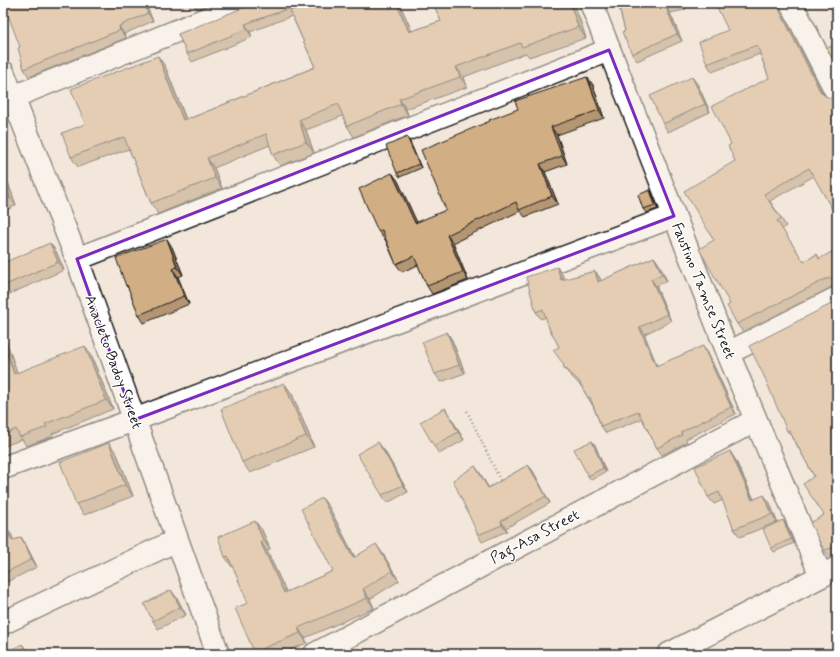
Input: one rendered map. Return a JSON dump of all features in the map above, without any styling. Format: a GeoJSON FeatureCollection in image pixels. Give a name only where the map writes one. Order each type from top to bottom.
{"type":"FeatureCollection","features":[{"type":"Feature","properties":{"kind":"street"},"geometry":{"type":"LineString","coordinates":[[8,99],[246,3]]}},
{"type":"Feature","properties":{"kind":"street","name":"Faustino Tamse Street"},"geometry":{"type":"LineString","coordinates":[[591,3],[728,354],[756,420],[829,572]]}},
{"type":"Feature","properties":{"kind":"street"},"geometry":{"type":"LineString","coordinates":[[791,3],[837,93]]}},
{"type":"Feature","properties":{"kind":"street"},"geometry":{"type":"LineString","coordinates":[[77,258],[609,50]]}},
{"type":"Feature","properties":{"kind":"street","name":"Anacleto Badoy Street"},"geometry":{"type":"LineString","coordinates":[[3,72],[8,99],[77,258],[218,654]]}},
{"type":"Feature","properties":{"kind":"street"},"geometry":{"type":"LineString","coordinates":[[3,468],[674,216]]}},
{"type":"Feature","properties":{"kind":"street"},"geometry":{"type":"LineString","coordinates":[[728,354],[837,298]]}},
{"type":"Feature","properties":{"kind":"street","name":"Pag-Asa Street"},"geometry":{"type":"LineString","coordinates":[[315,654],[756,420]]}},
{"type":"Feature","properties":{"kind":"street"},"geometry":{"type":"LineString","coordinates":[[3,623],[177,540]]}},
{"type":"Feature","properties":{"kind":"street"},"geometry":{"type":"LineString","coordinates":[[668,654],[829,572]]}},
{"type":"Feature","properties":{"kind":"path"},"geometry":{"type":"LineString","coordinates":[[467,411],[505,490]]}},
{"type":"Feature","properties":{"kind":"highlighted area"},"geometry":{"type":"Polygon","coordinates":[[[609,50],[674,216],[134,420],[77,259],[609,50]]]}},
{"type":"Feature","properties":{"kind":"building"},"geometry":{"type":"Polygon","coordinates":[[[16,3],[143,3],[148,13],[119,26],[120,30],[24,69],[18,48],[20,47],[5,7],[16,3]]]}},
{"type":"Feature","properties":{"kind":"building"},"geometry":{"type":"Polygon","coordinates":[[[250,3],[288,3],[290,8],[245,24],[247,29],[187,54],[178,34],[245,7],[250,3]]]}},
{"type":"Feature","properties":{"kind":"building"},"geometry":{"type":"Polygon","coordinates":[[[307,3],[396,3],[409,32],[441,21],[433,3],[570,3],[578,27],[522,47],[520,43],[456,67],[460,77],[399,99],[401,104],[347,126],[338,104],[299,120],[306,142],[273,155],[266,134],[207,158],[215,178],[151,203],[124,137],[71,157],[62,133],[85,124],[71,89],[158,56],[183,120],[315,67],[290,11],[307,3]]]}},
{"type":"Feature","properties":{"kind":"building"},"geometry":{"type":"Polygon","coordinates":[[[618,3],[680,3],[665,5],[677,34],[632,54],[622,32],[625,31],[618,3]]]}},
{"type":"Feature","properties":{"kind":"building"},"geometry":{"type":"Polygon","coordinates":[[[715,3],[776,3],[820,91],[825,96],[831,98],[837,96],[837,217],[809,168],[764,194],[781,218],[777,221],[804,262],[817,254],[819,259],[837,249],[837,279],[826,279],[737,324],[727,306],[730,304],[699,249],[714,240],[684,191],[735,161],[728,146],[731,144],[712,106],[769,78],[757,45],[707,64],[699,42],[728,30],[715,3]]]}},
{"type":"Feature","properties":{"kind":"building"},"geometry":{"type":"Polygon","coordinates":[[[837,44],[837,68],[827,48],[837,44]]]}},
{"type":"Feature","properties":{"kind":"building"},"geometry":{"type":"Polygon","coordinates":[[[587,77],[599,110],[551,127],[562,156],[540,164],[552,196],[519,210],[516,202],[447,235],[463,272],[427,286],[414,256],[396,264],[382,230],[378,231],[359,189],[392,173],[415,223],[446,210],[421,150],[518,109],[515,101],[587,77]]]}},
{"type":"Feature","properties":{"kind":"building"},"geometry":{"type":"Polygon","coordinates":[[[692,77],[705,104],[663,124],[650,96],[692,77]]]}},
{"type":"Feature","properties":{"kind":"building"},"geometry":{"type":"Polygon","coordinates":[[[407,137],[419,164],[397,173],[386,146],[407,137]]]}},
{"type":"Feature","properties":{"kind":"building"},"geometry":{"type":"Polygon","coordinates":[[[3,177],[10,198],[3,201],[3,177]]]}},
{"type":"Feature","properties":{"kind":"building"},"geometry":{"type":"Polygon","coordinates":[[[650,190],[655,205],[643,209],[638,195],[650,190]]]}},
{"type":"Feature","properties":{"kind":"building"},"geometry":{"type":"Polygon","coordinates":[[[167,239],[177,267],[173,269],[184,296],[139,315],[127,285],[126,286],[116,258],[167,239]]]}},
{"type":"Feature","properties":{"kind":"building"},"geometry":{"type":"Polygon","coordinates":[[[50,243],[58,262],[3,286],[3,263],[50,243]]]}},
{"type":"Feature","properties":{"kind":"building"},"geometry":{"type":"Polygon","coordinates":[[[654,257],[662,274],[651,279],[667,314],[640,327],[640,329],[656,366],[703,346],[731,407],[681,432],[682,435],[657,448],[638,411],[601,426],[590,397],[588,398],[579,381],[563,366],[564,365],[553,350],[559,347],[550,331],[543,309],[536,312],[526,277],[557,267],[561,280],[595,271],[598,282],[654,257]]]}},
{"type":"Feature","properties":{"kind":"building"},"geometry":{"type":"Polygon","coordinates":[[[837,301],[837,545],[824,550],[810,523],[824,515],[803,484],[814,476],[789,430],[787,431],[764,376],[749,346],[837,301]]]}},
{"type":"Feature","properties":{"kind":"building"},"geometry":{"type":"Polygon","coordinates":[[[447,332],[459,365],[435,374],[422,342],[447,332]]]}},
{"type":"Feature","properties":{"kind":"building"},"geometry":{"type":"Polygon","coordinates":[[[3,341],[14,374],[85,346],[106,400],[45,424],[47,427],[20,437],[16,429],[3,435],[3,341]]]}},
{"type":"Feature","properties":{"kind":"building"},"geometry":{"type":"Polygon","coordinates":[[[284,383],[306,436],[242,462],[221,409],[284,383]]]}},
{"type":"Feature","properties":{"kind":"building"},"geometry":{"type":"Polygon","coordinates":[[[445,408],[458,432],[434,446],[420,422],[445,408]]]}},
{"type":"Feature","properties":{"kind":"building"},"geometry":{"type":"Polygon","coordinates":[[[592,441],[603,468],[588,476],[574,449],[592,441]]]}},
{"type":"Feature","properties":{"kind":"building"},"geometry":{"type":"Polygon","coordinates":[[[378,442],[403,485],[382,495],[357,454],[378,442]]]}},
{"type":"Feature","properties":{"kind":"building"},"geometry":{"type":"Polygon","coordinates":[[[109,443],[125,485],[76,504],[60,462],[109,443]]]}},
{"type":"Feature","properties":{"kind":"building"},"geometry":{"type":"Polygon","coordinates":[[[730,451],[752,500],[764,495],[772,514],[734,529],[719,492],[708,497],[695,467],[730,451]]]}},
{"type":"Feature","properties":{"kind":"building"},"geometry":{"type":"Polygon","coordinates":[[[528,465],[546,496],[501,521],[502,525],[478,535],[453,480],[475,466],[488,488],[528,465]]]}},
{"type":"Feature","properties":{"kind":"building"},"geometry":{"type":"Polygon","coordinates":[[[322,498],[353,558],[376,544],[392,571],[363,589],[367,598],[298,628],[300,633],[254,652],[235,608],[248,603],[228,556],[225,557],[218,537],[255,521],[263,540],[260,541],[284,593],[333,571],[301,509],[322,498]]]}},
{"type":"Feature","properties":{"kind":"building"},"geometry":{"type":"Polygon","coordinates":[[[783,520],[791,539],[771,548],[763,529],[783,520]]]}},
{"type":"Feature","properties":{"kind":"building"},"geometry":{"type":"Polygon","coordinates":[[[5,527],[12,541],[21,537],[32,559],[3,574],[3,528],[5,527]]]}},
{"type":"Feature","properties":{"kind":"building"},"geometry":{"type":"Polygon","coordinates":[[[171,590],[180,607],[153,621],[144,604],[171,590]]]}},
{"type":"Feature","properties":{"kind":"building"},"geometry":{"type":"Polygon","coordinates":[[[22,644],[28,654],[3,654],[22,644]]]}}]}
